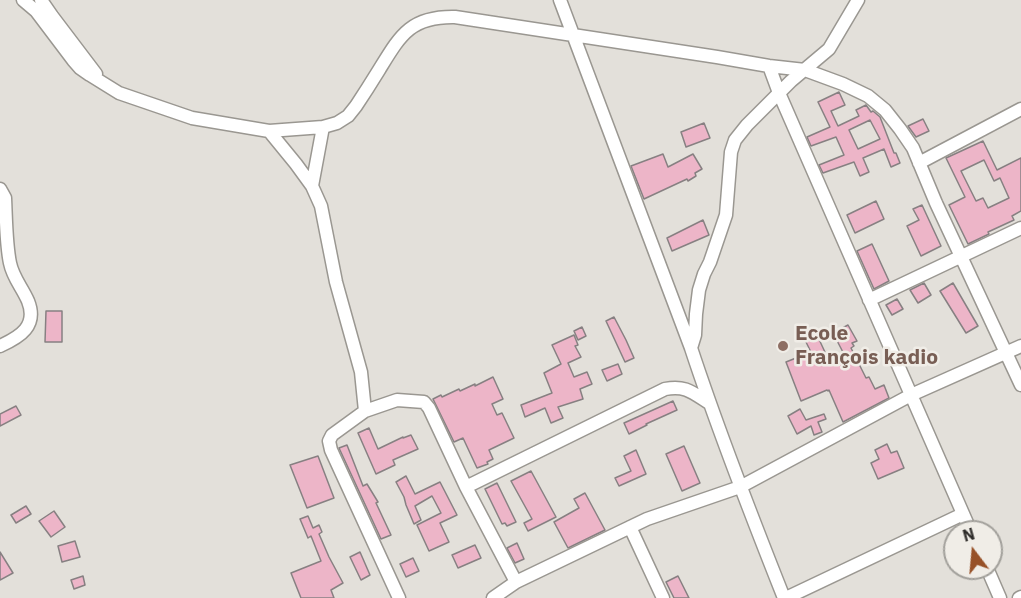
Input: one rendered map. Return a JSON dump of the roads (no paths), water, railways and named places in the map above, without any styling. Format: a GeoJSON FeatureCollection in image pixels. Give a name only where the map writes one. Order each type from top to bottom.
{"type":"FeatureCollection","features":[{"type":"Feature","properties":{"kind":"street"},"geometry":{"type":"LineString","coordinates":[[23,0],[36,11],[80,68],[119,93],[192,118],[269,131],[323,127],[337,123],[348,116],[394,45],[424,20],[440,17],[454,17],[805,70],[843,84],[868,96],[885,110],[913,148],[960,256],[1021,385]]}},
{"type":"Feature","properties":{"kind":"street"},"geometry":{"type":"LineString","coordinates":[[560,0],[691,348],[740,486],[785,598],[963,514]]}},
{"type":"Feature","properties":{"kind":"street"},"geometry":{"type":"LineString","coordinates":[[691,348],[695,335],[699,290],[726,215],[731,152],[735,140],[791,81],[829,49],[858,0]]}},
{"type":"Feature","properties":{"kind":"street"},"geometry":{"type":"LineString","coordinates":[[43,1],[104,85]]}},
{"type":"Feature","properties":{"kind":"street"},"geometry":{"type":"LineString","coordinates":[[769,66],[868,300],[966,520]]}},
{"type":"Feature","properties":{"kind":"street"},"geometry":{"type":"LineString","coordinates":[[919,163],[1021,109]]}},
{"type":"Feature","properties":{"kind":"street"},"geometry":{"type":"LineString","coordinates":[[312,186],[323,127]]}},
{"type":"Feature","properties":{"kind":"street"},"geometry":{"type":"LineString","coordinates":[[269,131],[312,186],[321,206],[336,282],[361,372],[365,411]]}},
{"type":"Feature","properties":{"kind":"street"},"geometry":{"type":"LineString","coordinates":[[0,189],[5,198],[9,262],[15,279],[28,301],[31,316],[26,329],[16,339],[0,346]]}},
{"type":"Feature","properties":{"kind":"street"},"geometry":{"type":"LineString","coordinates":[[868,300],[1021,228]]}},
{"type":"Feature","properties":{"kind":"street"},"geometry":{"type":"LineString","coordinates":[[493,598],[516,582],[647,519],[740,486],[911,395],[1021,346]]}},
{"type":"Feature","properties":{"kind":"street"},"geometry":{"type":"LineString","coordinates":[[466,487],[664,389],[676,387],[690,391],[709,403]]}},
{"type":"Feature","properties":{"kind":"street"},"geometry":{"type":"LineString","coordinates":[[399,598],[331,450],[329,441],[332,435],[365,411],[397,400],[424,402],[429,408],[466,487],[516,582]]}},
{"type":"Feature","properties":{"kind":"street"},"geometry":{"type":"LineString","coordinates":[[630,527],[663,598]]}},
{"type":"Feature","properties":{"kind":"street"},"geometry":{"type":"LineString","coordinates":[[992,580],[1000,598]]}},
{"type":"Feature","properties":{"kind":"place","name":"Ecole François kadio"},"geometry":{"type":"Point","coordinates":[783,346]}}]}
